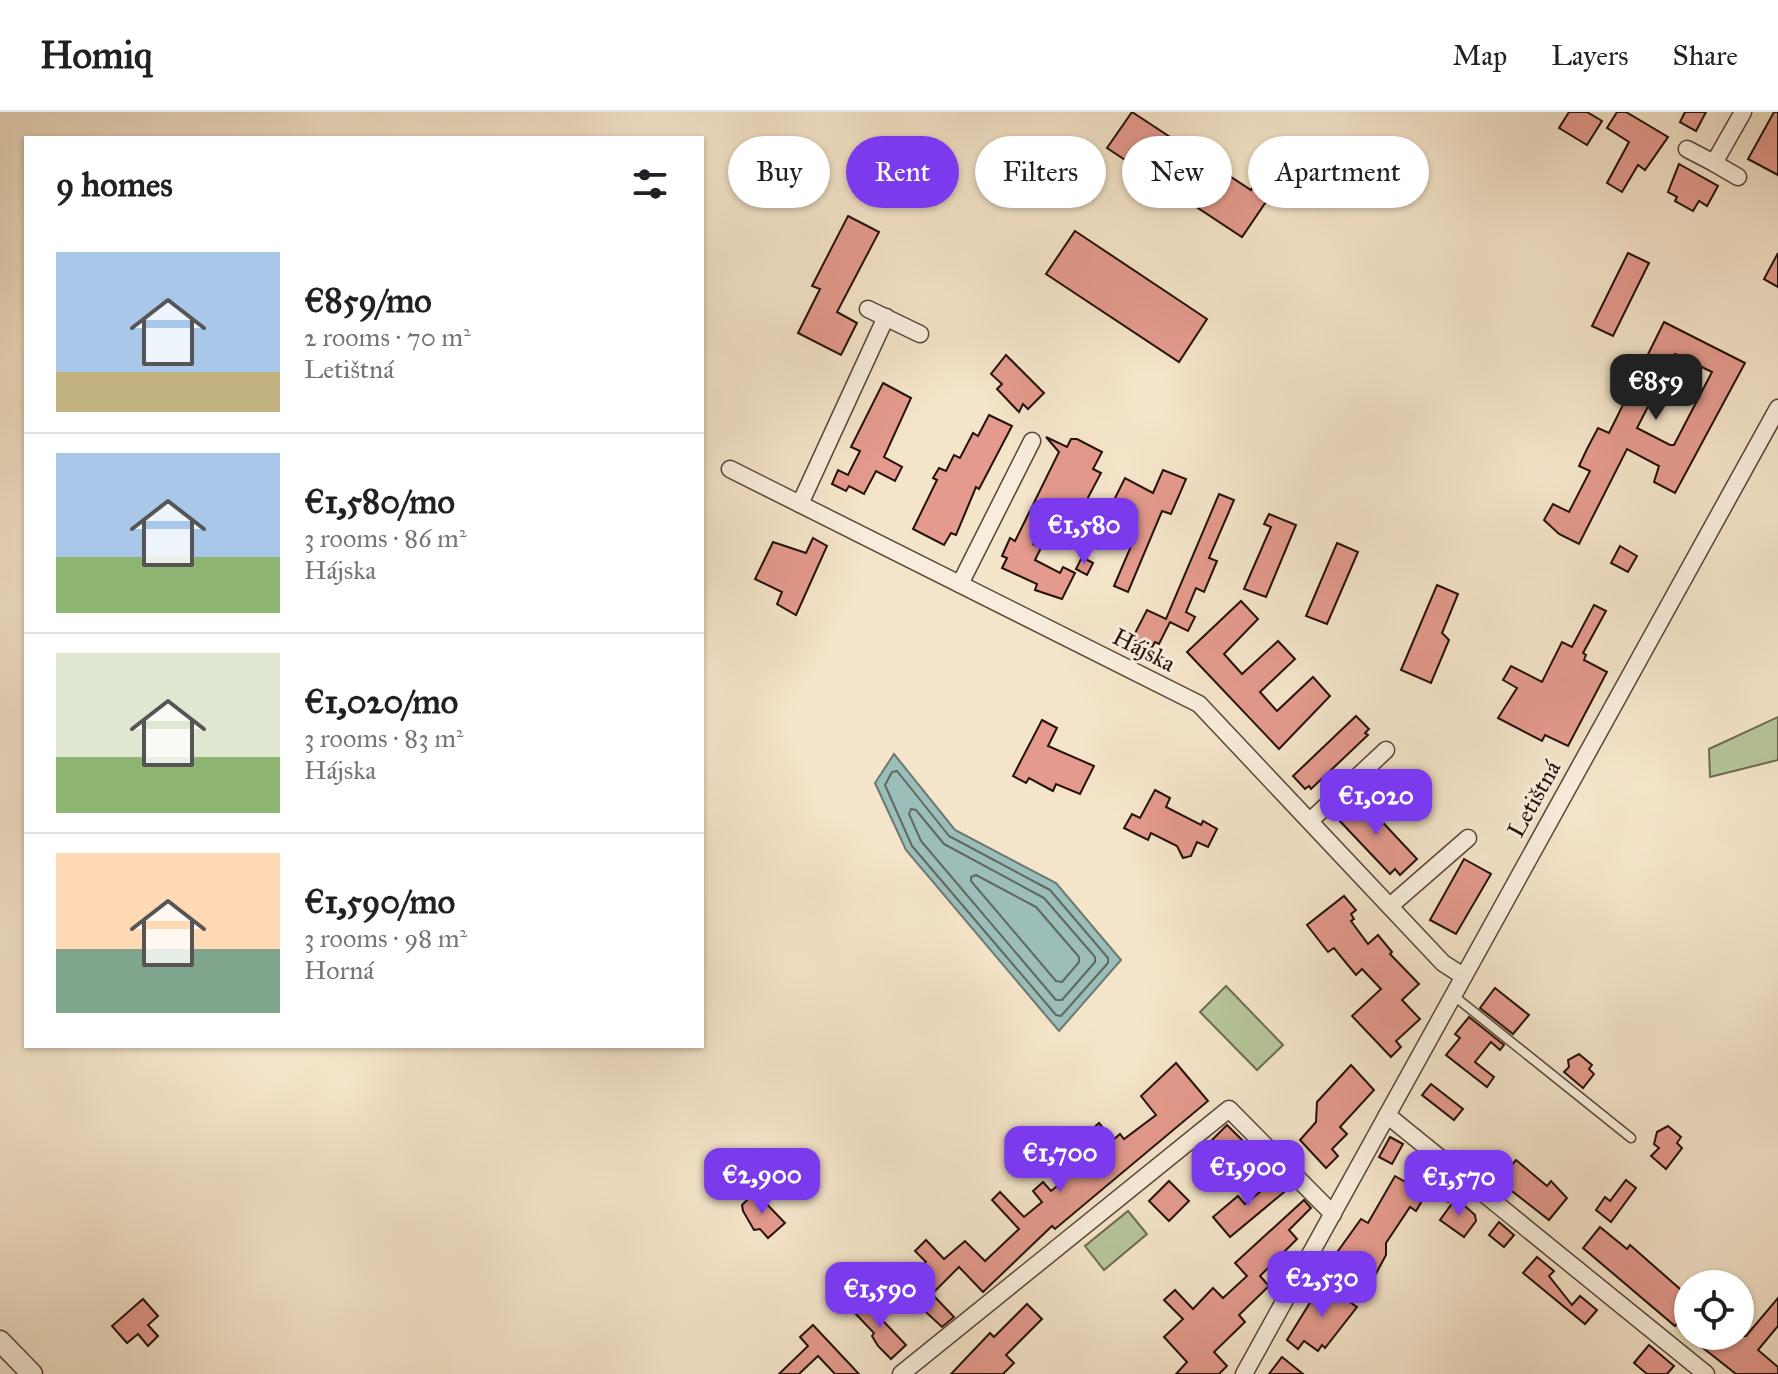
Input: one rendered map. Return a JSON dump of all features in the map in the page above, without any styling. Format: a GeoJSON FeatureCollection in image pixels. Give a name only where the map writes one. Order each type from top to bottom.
{"type":"FeatureCollection","features":[{"type":"Feature","properties":{"kind":"street"},"geometry":{"type":"LineString","coordinates":[[1714,163],[1743,112]]}},
{"type":"Feature","properties":{"kind":"street"},"geometry":{"type":"LineString","coordinates":[[1687,149],[1738,177]]}},
{"type":"Feature","properties":{"kind":"street"},"geometry":{"type":"LineString","coordinates":[[868,309],[920,334]]}},
{"type":"Feature","properties":{"kind":"street"},"geometry":{"type":"LineString","coordinates":[[800,504],[886,317]]}},
{"type":"Feature","properties":{"kind":"street","name":"Letištná"},"geometry":{"type":"LineString","coordinates":[[1244,1374],[1778,408]]}},
{"type":"Feature","properties":{"kind":"street"},"geometry":{"type":"LineString","coordinates":[[960,584],[1032,441]]}},
{"type":"Feature","properties":{"kind":"street","name":"Hájska"},"geometry":{"type":"LineString","coordinates":[[730,469],[1199,704],[1443,963],[1463,976]]}},
{"type":"Feature","properties":{"kind":"street"},"geometry":{"type":"LineString","coordinates":[[1311,820],[1386,750]]}},
{"type":"Feature","properties":{"kind":"street"},"geometry":{"type":"LineString","coordinates":[[1390,906],[1468,838]]}},
{"type":"Feature","properties":{"kind":"street"},"geometry":{"type":"LineString","coordinates":[[901,1374],[1229,1109],[1333,1214]]}},
{"type":"Feature","properties":{"kind":"street"},"geometry":{"type":"LineString","coordinates":[[1387,1115],[1701,1372]]}},
{"type":"Feature","properties":{"kind":"street"},"geometry":{"type":"LineString","coordinates":[[0,1341],[32,1374]]}},
{"type":"Feature","properties":{"kind":"lane"},"geometry":{"type":"LineString","coordinates":[[1453,995],[1631,1138]]}},
{"type":"Feature","properties":{"kind":"green space"},"geometry":{"type":"Polygon","coordinates":[[[1778,717],[1778,760],[1710,777],[1709,749],[1778,717]]]}},
{"type":"Feature","properties":{"kind":"green space"},"geometry":{"type":"Polygon","coordinates":[[[1226,986],[1283,1045],[1257,1070],[1200,1012],[1226,986]]]}},
{"type":"Feature","properties":{"kind":"green space"},"geometry":{"type":"Polygon","coordinates":[[[1128,1211],[1147,1234],[1104,1270],[1085,1246],[1128,1211]]]}},
{"type":"Feature","properties":{"kind":"water"},"geometry":{"type":"Polygon","coordinates":[[[894,754],[955,830],[1056,883],[1121,960],[1059,1031],[906,850],[875,783],[894,754]]]}},
{"type":"Feature","properties":{"kind":"building"},"geometry":{"type":"Polygon","coordinates":[[[1132,112],[1169,136],[1122,136],[1122,158],[1107,148],[1132,112]]]}},
{"type":"Feature","properties":{"kind":"building"},"geometry":{"type":"Polygon","coordinates":[[[1569,112],[1587,112],[1602,121],[1587,145],[1559,128],[1569,112]]]}},
{"type":"Feature","properties":{"kind":"building"},"geometry":{"type":"Polygon","coordinates":[[[1617,112],[1626,112],[1668,137],[1645,170],[1638,165],[1622,192],[1607,183],[1629,142],[1607,128],[1617,112]]]}},
{"type":"Feature","properties":{"kind":"building"},"geometry":{"type":"Polygon","coordinates":[[[1685,112],[1706,112],[1696,131],[1680,122],[1685,112]]]}},
{"type":"Feature","properties":{"kind":"building"},"geometry":{"type":"Polygon","coordinates":[[[1774,112],[1778,112],[1778,175],[1748,159],[1774,112]]]}},
{"type":"Feature","properties":{"kind":"building"},"geometry":{"type":"Polygon","coordinates":[[[1679,164],[1718,186],[1707,206],[1699,201],[1693,211],[1675,201],[1677,197],[1668,192],[1679,164]]]}},
{"type":"Feature","properties":{"kind":"building"},"geometry":{"type":"Polygon","coordinates":[[[1232,178],[1248,188],[1248,208],[1262,208],[1242,237],[1198,208],[1232,208],[1232,178]]]}},
{"type":"Feature","properties":{"kind":"building"},"geometry":{"type":"Polygon","coordinates":[[[848,216],[879,232],[837,312],[857,323],[841,355],[798,333],[820,289],[812,286],[848,216]]]}},
{"type":"Feature","properties":{"kind":"building"},"geometry":{"type":"Polygon","coordinates":[[[1075,231],[1207,319],[1179,362],[1046,274],[1075,231]]]}},
{"type":"Feature","properties":{"kind":"building"},"geometry":{"type":"Polygon","coordinates":[[[1628,253],[1649,263],[1613,336],[1592,326],[1628,253]]]}},
{"type":"Feature","properties":{"kind":"building"},"geometry":{"type":"Polygon","coordinates":[[[1778,253],[1778,287],[1764,279],[1778,253]]]}},
{"type":"Feature","properties":{"kind":"building"},"geometry":{"type":"Polygon","coordinates":[[[1664,322],[1745,363],[1675,493],[1654,482],[1659,466],[1627,449],[1579,544],[1559,534],[1544,520],[1553,504],[1569,512],[1590,471],[1579,466],[1587,449],[1598,428],[1609,433],[1664,322]],[[1675,354],[1637,428],[1674,445],[1712,372],[1675,354]]]}},
{"type":"Feature","properties":{"kind":"building"},"geometry":{"type":"Polygon","coordinates":[[[1006,355],[1044,393],[1028,409],[1023,404],[1019,412],[997,389],[1002,384],[991,374],[1006,355]]]}},
{"type":"Feature","properties":{"kind":"building"},"geometry":{"type":"Polygon","coordinates":[[[883,383],[911,398],[884,457],[902,467],[895,481],[876,471],[864,494],[849,486],[846,491],[832,484],[838,470],[848,475],[860,451],[851,447],[883,383]]]}},
{"type":"Feature","properties":{"kind":"building"},"geometry":{"type":"Polygon","coordinates":[[[989,415],[1012,426],[979,489],[976,487],[956,535],[951,533],[944,545],[913,529],[937,480],[933,478],[939,468],[946,471],[954,455],[960,458],[973,433],[978,436],[989,415]]]}},
{"type":"Feature","properties":{"kind":"building"},"geometry":{"type":"Polygon","coordinates":[[[1046,437],[1067,447],[1071,439],[1077,439],[1102,452],[1093,469],[1101,473],[1072,528],[1055,520],[1051,527],[1043,522],[1033,544],[1041,548],[1035,560],[1060,573],[1063,567],[1075,573],[1062,599],[1035,590],[1037,584],[1002,568],[1007,558],[1002,556],[1010,538],[1015,541],[1059,452],[1046,437]]]}},
{"type":"Feature","properties":{"kind":"building"},"geometry":{"type":"Polygon","coordinates":[[[1163,470],[1186,479],[1171,514],[1162,511],[1128,592],[1114,586],[1135,537],[1103,522],[1125,478],[1153,493],[1163,470]]]}},
{"type":"Feature","properties":{"kind":"building"},"geometry":{"type":"Polygon","coordinates":[[[1219,494],[1234,500],[1209,558],[1217,561],[1204,592],[1196,588],[1186,612],[1195,617],[1188,631],[1170,622],[1159,644],[1155,642],[1151,649],[1132,639],[1147,610],[1166,619],[1219,494]]]}},
{"type":"Feature","properties":{"kind":"building"},"geometry":{"type":"Polygon","coordinates":[[[1269,514],[1296,525],[1266,597],[1244,589],[1271,527],[1264,524],[1269,514]]]}},
{"type":"Feature","properties":{"kind":"building"},"geometry":{"type":"Polygon","coordinates":[[[813,538],[827,546],[796,615],[777,604],[782,592],[755,579],[773,542],[806,553],[813,538]]]}},
{"type":"Feature","properties":{"kind":"building"},"geometry":{"type":"Polygon","coordinates":[[[1337,543],[1358,552],[1327,624],[1306,616],[1337,543]]]}},
{"type":"Feature","properties":{"kind":"building"},"geometry":{"type":"Polygon","coordinates":[[[1620,546],[1637,556],[1628,572],[1611,563],[1620,546]]]}},
{"type":"Feature","properties":{"kind":"building"},"geometry":{"type":"Polygon","coordinates":[[[1082,557],[1093,563],[1087,575],[1076,569],[1082,557]]]}},
{"type":"Feature","properties":{"kind":"building"},"geometry":{"type":"Polygon","coordinates":[[[1437,585],[1458,594],[1442,633],[1449,640],[1431,683],[1401,670],[1437,585]]]}},
{"type":"Feature","properties":{"kind":"building"},"geometry":{"type":"Polygon","coordinates":[[[1241,601],[1258,619],[1224,654],[1242,674],[1278,641],[1295,659],[1260,692],[1277,711],[1313,677],[1330,696],[1279,749],[1187,652],[1241,601]]]}},
{"type":"Feature","properties":{"kind":"building"},"geometry":{"type":"Polygon","coordinates":[[[1594,605],[1606,611],[1583,653],[1586,655],[1584,660],[1607,672],[1568,746],[1545,735],[1542,741],[1498,718],[1517,688],[1503,680],[1511,666],[1542,682],[1562,642],[1572,647],[1594,605]]]}},
{"type":"Feature","properties":{"kind":"building"},"geometry":{"type":"Polygon","coordinates":[[[1356,716],[1369,729],[1365,733],[1368,735],[1311,789],[1309,786],[1305,789],[1293,776],[1356,716]]]}},
{"type":"Feature","properties":{"kind":"building"},"geometry":{"type":"Polygon","coordinates":[[[1042,720],[1057,728],[1048,746],[1094,766],[1080,794],[1056,784],[1053,791],[1029,778],[1026,783],[1013,776],[1042,720]]]}},
{"type":"Feature","properties":{"kind":"building"},"geometry":{"type":"Polygon","coordinates":[[[1155,790],[1170,798],[1166,807],[1201,825],[1203,821],[1217,829],[1208,847],[1197,842],[1191,856],[1183,858],[1177,846],[1151,833],[1148,840],[1124,828],[1132,814],[1140,818],[1155,790]]]}},
{"type":"Feature","properties":{"kind":"building"},"geometry":{"type":"Polygon","coordinates":[[[1358,796],[1417,859],[1400,875],[1395,869],[1390,874],[1336,817],[1358,796]]]}},
{"type":"Feature","properties":{"kind":"building"},"geometry":{"type":"Polygon","coordinates":[[[1464,859],[1491,874],[1456,934],[1430,920],[1464,859]]]}},
{"type":"Feature","properties":{"kind":"building"},"geometry":{"type":"Polygon","coordinates":[[[1344,896],[1356,910],[1351,914],[1354,919],[1351,921],[1368,944],[1378,935],[1392,952],[1390,954],[1419,984],[1402,1000],[1420,1019],[1396,1041],[1401,1047],[1391,1057],[1352,1016],[1381,989],[1362,969],[1356,975],[1334,948],[1328,952],[1307,925],[1344,896]]]}},
{"type":"Feature","properties":{"kind":"building"},"geometry":{"type":"Polygon","coordinates":[[[1495,988],[1529,1015],[1513,1034],[1480,1008],[1495,988]]]}},
{"type":"Feature","properties":{"kind":"building"},"geometry":{"type":"Polygon","coordinates":[[[1469,1017],[1504,1045],[1500,1050],[1491,1042],[1475,1062],[1494,1077],[1487,1087],[1446,1055],[1460,1038],[1455,1034],[1469,1017]]]}},
{"type":"Feature","properties":{"kind":"building"},"geometry":{"type":"Polygon","coordinates":[[[1579,1054],[1592,1065],[1589,1069],[1594,1074],[1583,1088],[1564,1072],[1569,1067],[1568,1060],[1579,1054]]]}},
{"type":"Feature","properties":{"kind":"building"},"geometry":{"type":"Polygon","coordinates":[[[1176,1063],[1208,1101],[1055,1229],[1052,1226],[983,1292],[959,1267],[932,1294],[954,1317],[942,1327],[899,1287],[926,1262],[915,1251],[926,1240],[944,1259],[965,1241],[985,1261],[1019,1229],[992,1200],[1000,1192],[1024,1217],[1042,1202],[1033,1191],[1043,1182],[1051,1191],[1081,1167],[1068,1151],[1099,1123],[1113,1140],[1120,1134],[1124,1139],[1156,1115],[1141,1096],[1176,1063]]]}},
{"type":"Feature","properties":{"kind":"building"},"geometry":{"type":"Polygon","coordinates":[[[1351,1065],[1374,1090],[1340,1127],[1347,1134],[1332,1149],[1338,1156],[1326,1168],[1300,1140],[1316,1122],[1317,1102],[1351,1065]]]}},
{"type":"Feature","properties":{"kind":"building"},"geometry":{"type":"Polygon","coordinates":[[[1431,1084],[1463,1109],[1454,1120],[1422,1095],[1431,1084]]]}},
{"type":"Feature","properties":{"kind":"building"},"geometry":{"type":"Polygon","coordinates":[[[1227,1125],[1245,1143],[1224,1162],[1212,1150],[1216,1146],[1211,1141],[1227,1125]]]}},
{"type":"Feature","properties":{"kind":"building"},"geometry":{"type":"Polygon","coordinates":[[[1668,1126],[1681,1137],[1677,1143],[1682,1148],[1666,1169],[1651,1156],[1659,1148],[1654,1144],[1657,1132],[1668,1126]]]}},
{"type":"Feature","properties":{"kind":"building"},"geometry":{"type":"Polygon","coordinates":[[[1390,1137],[1403,1144],[1392,1164],[1379,1157],[1390,1137]]]}},
{"type":"Feature","properties":{"kind":"building"},"geometry":{"type":"Polygon","coordinates":[[[1516,1160],[1547,1186],[1551,1181],[1567,1198],[1549,1220],[1499,1181],[1516,1160]]]}},
{"type":"Feature","properties":{"kind":"building"},"geometry":{"type":"Polygon","coordinates":[[[1395,1176],[1426,1194],[1416,1211],[1410,1207],[1386,1243],[1386,1255],[1371,1283],[1333,1258],[1361,1219],[1368,1223],[1395,1176]]]}},
{"type":"Feature","properties":{"kind":"building"},"geometry":{"type":"Polygon","coordinates":[[[1278,1177],[1289,1188],[1230,1237],[1213,1217],[1238,1196],[1245,1204],[1278,1177]]]}},
{"type":"Feature","properties":{"kind":"building"},"geometry":{"type":"Polygon","coordinates":[[[1626,1180],[1636,1188],[1611,1222],[1596,1210],[1605,1197],[1610,1201],[1626,1180]]]}},
{"type":"Feature","properties":{"kind":"building"},"geometry":{"type":"Polygon","coordinates":[[[1169,1181],[1189,1201],[1169,1221],[1149,1201],[1169,1181]]]}},
{"type":"Feature","properties":{"kind":"building"},"geometry":{"type":"Polygon","coordinates":[[[1446,1181],[1458,1191],[1448,1202],[1436,1193],[1446,1181]]]}},
{"type":"Feature","properties":{"kind":"building"},"geometry":{"type":"Polygon","coordinates":[[[753,1194],[759,1196],[785,1223],[768,1238],[760,1229],[754,1230],[743,1211],[742,1205],[753,1194]]]}},
{"type":"Feature","properties":{"kind":"building"},"geometry":{"type":"Polygon","coordinates":[[[1456,1198],[1475,1215],[1476,1221],[1464,1237],[1440,1220],[1456,1198]]]}},
{"type":"Feature","properties":{"kind":"building"},"geometry":{"type":"Polygon","coordinates":[[[1304,1200],[1311,1208],[1289,1230],[1297,1239],[1260,1276],[1269,1286],[1239,1315],[1245,1322],[1214,1352],[1227,1366],[1219,1374],[1176,1374],[1187,1362],[1164,1337],[1183,1319],[1164,1300],[1175,1290],[1193,1309],[1213,1288],[1223,1298],[1247,1276],[1235,1263],[1304,1200]]]}},
{"type":"Feature","properties":{"kind":"building"},"geometry":{"type":"Polygon","coordinates":[[[1499,1222],[1514,1235],[1504,1247],[1489,1235],[1499,1222]]]}},
{"type":"Feature","properties":{"kind":"building"},"geometry":{"type":"Polygon","coordinates":[[[1600,1227],[1627,1249],[1630,1245],[1674,1284],[1674,1325],[1583,1248],[1600,1227]]]}},
{"type":"Feature","properties":{"kind":"building"},"geometry":{"type":"Polygon","coordinates":[[[1537,1257],[1554,1271],[1549,1276],[1572,1305],[1580,1296],[1597,1310],[1585,1324],[1523,1273],[1537,1257]]]}},
{"type":"Feature","properties":{"kind":"building"},"geometry":{"type":"Polygon","coordinates":[[[1322,1283],[1357,1307],[1325,1348],[1322,1345],[1318,1351],[1304,1341],[1298,1349],[1287,1340],[1322,1283]]]}},
{"type":"Feature","properties":{"kind":"building"},"geometry":{"type":"Polygon","coordinates":[[[1778,1298],[1778,1326],[1758,1350],[1778,1367],[1778,1374],[1736,1374],[1706,1350],[1754,1350],[1754,1326],[1778,1298]]]}},
{"type":"Feature","properties":{"kind":"building"},"geometry":{"type":"Polygon","coordinates":[[[143,1299],[158,1316],[148,1325],[158,1336],[148,1346],[138,1334],[127,1343],[112,1326],[143,1299]]]}},
{"type":"Feature","properties":{"kind":"building"},"geometry":{"type":"Polygon","coordinates":[[[863,1300],[906,1345],[891,1359],[878,1346],[872,1336],[874,1333],[852,1310],[863,1300]]]}},
{"type":"Feature","properties":{"kind":"building"},"geometry":{"type":"Polygon","coordinates":[[[1027,1304],[1042,1319],[1006,1355],[1014,1363],[1003,1374],[951,1374],[990,1333],[994,1337],[1027,1304]]]}},
{"type":"Feature","properties":{"kind":"building"},"geometry":{"type":"Polygon","coordinates":[[[813,1325],[859,1374],[835,1374],[818,1356],[799,1374],[779,1374],[808,1346],[800,1337],[813,1325]]]}},
{"type":"Feature","properties":{"kind":"building"},"geometry":{"type":"Polygon","coordinates":[[[1649,1345],[1674,1366],[1667,1374],[1647,1374],[1634,1363],[1649,1345]]]}},
{"type":"Feature","properties":{"kind":"building"},"geometry":{"type":"Polygon","coordinates":[[[1282,1357],[1303,1374],[1269,1374],[1282,1357]]]}}]}
